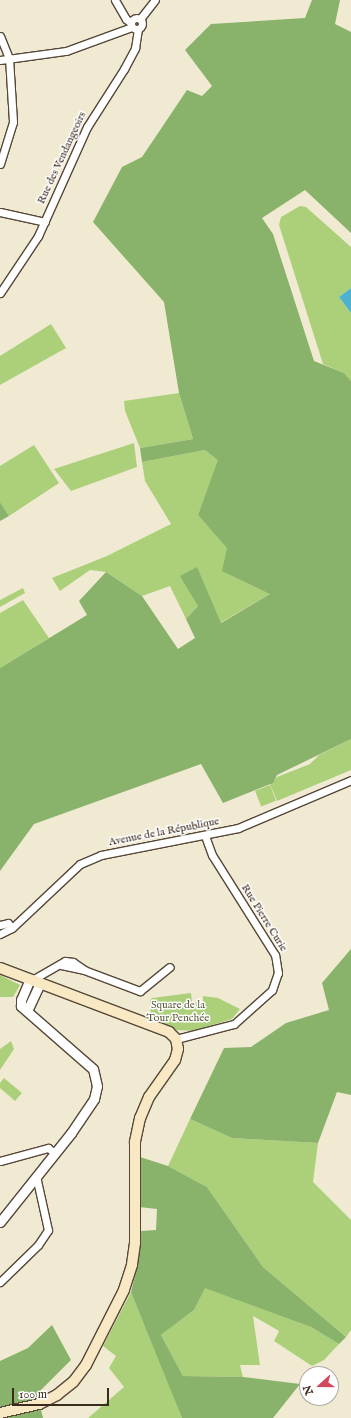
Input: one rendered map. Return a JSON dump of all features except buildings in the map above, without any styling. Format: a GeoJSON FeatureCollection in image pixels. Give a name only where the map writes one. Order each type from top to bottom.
{"type":"FeatureCollection","features":[{"type":"Feature","properties":{"kind":"main road"},"geometry":{"type":"LineString","coordinates":[[0,968],[169,1032],[176,1039],[176,1060],[149,1097],[140,1118],[135,1142],[135,1243],[132,1265],[124,1290],[86,1365],[73,1382],[57,1395],[39,1404],[0,1413]]}},
{"type":"Feature","properties":{"kind":"street"},"geometry":{"type":"LineString","coordinates":[[0,60],[66,51],[134,26],[126,19],[115,0]]}},
{"type":"Feature","properties":{"kind":"street","name":"Rue des Vendangeoirs"},"geometry":{"type":"LineString","coordinates":[[0,293],[23,260],[45,222],[87,127],[128,62],[135,48],[134,26],[142,26],[140,19],[155,0]]}},
{"type":"Feature","properties":{"kind":"street"},"geometry":{"type":"LineString","coordinates":[[0,36],[9,58],[13,122],[0,164]]}},
{"type":"Feature","properties":{"kind":"street"},"geometry":{"type":"LineString","coordinates":[[0,212],[45,222]]}},
{"type":"Feature","properties":{"kind":"street","name":"Avenue de la République"},"geometry":{"type":"LineString","coordinates":[[0,934],[12,928],[80,864],[101,855],[205,836],[238,828],[351,780]]}},
{"type":"Feature","properties":{"kind":"street","name":"Rue Pierre Curie"},"geometry":{"type":"LineString","coordinates":[[176,1039],[234,1024],[272,990],[278,974],[278,961],[212,855],[205,836]]}},
{"type":"Feature","properties":{"kind":"street"},"geometry":{"type":"LineString","coordinates":[[0,925],[8,923],[12,928]]}},
{"type":"Feature","properties":{"kind":"street"},"geometry":{"type":"LineString","coordinates":[[36,982],[65,962],[73,962],[84,970],[140,991],[170,967]]}},
{"type":"Feature","properties":{"kind":"street"},"geometry":{"type":"LineString","coordinates":[[0,1222],[55,1153],[94,1099],[97,1078],[93,1069],[27,1011],[28,1003],[36,982],[36,975],[47,973]]}},
{"type":"Feature","properties":{"kind":"street"},"geometry":{"type":"LineString","coordinates":[[0,1160],[48,1148],[55,1153]]}},
{"type":"Feature","properties":{"kind":"street"},"geometry":{"type":"LineString","coordinates":[[0,1282],[38,1245],[48,1230],[36,1176]]}},
{"type":"Feature","properties":{"kind":"green space"},"geometry":{"type":"Polygon","coordinates":[[[312,0],[340,0],[335,24],[351,32],[351,233],[305,190],[262,218],[273,234],[314,361],[344,373],[351,381],[351,739],[277,775],[273,783],[223,803],[201,764],[34,824],[0,871],[0,668],[87,615],[79,601],[106,572],[142,596],[178,649],[195,638],[186,619],[198,606],[180,576],[197,567],[221,623],[270,594],[222,571],[227,548],[198,515],[218,460],[205,450],[142,462],[140,448],[193,439],[179,393],[164,302],[93,222],[122,167],[142,157],[187,90],[202,96],[212,86],[185,50],[211,24],[305,18],[312,0]]]}},
{"type":"Feature","properties":{"kind":"green space"},"geometry":{"type":"Polygon","coordinates":[[[300,206],[306,207],[351,247],[351,288],[339,297],[351,313],[351,381],[344,373],[323,364],[279,225],[281,217],[300,206]]]}},
{"type":"Feature","properties":{"kind":"green space"},"geometry":{"type":"Polygon","coordinates":[[[51,324],[66,348],[0,385],[0,356],[51,324]]]}},
{"type":"Feature","properties":{"kind":"green space"},"geometry":{"type":"Polygon","coordinates":[[[179,393],[193,439],[140,448],[125,411],[124,401],[179,393]]]}},
{"type":"Feature","properties":{"kind":"green space"},"geometry":{"type":"Polygon","coordinates":[[[134,443],[137,467],[71,491],[54,469],[134,443]]]}},
{"type":"Feature","properties":{"kind":"green space"},"geometry":{"type":"Polygon","coordinates":[[[34,445],[59,483],[9,516],[0,502],[0,466],[34,445]]]}},
{"type":"Feature","properties":{"kind":"green space"},"geometry":{"type":"Polygon","coordinates":[[[205,450],[219,460],[198,515],[270,594],[220,623],[198,606],[186,619],[170,586],[142,596],[106,572],[90,570],[60,591],[52,578],[107,556],[171,524],[145,481],[142,462],[205,450]]]}},
{"type":"Feature","properties":{"kind":"green space"},"geometry":{"type":"Polygon","coordinates":[[[0,502],[9,516],[0,521],[0,502]]]}},
{"type":"Feature","properties":{"kind":"green space"},"geometry":{"type":"Polygon","coordinates":[[[23,588],[25,593],[0,607],[0,600],[23,588]]]}},
{"type":"Feature","properties":{"kind":"green space"},"geometry":{"type":"Polygon","coordinates":[[[23,600],[49,638],[0,668],[0,613],[23,600]]]}},
{"type":"Feature","properties":{"kind":"green space"},"geometry":{"type":"Polygon","coordinates":[[[351,739],[351,770],[277,801],[270,784],[277,777],[310,764],[319,755],[351,739]]]}},
{"type":"Feature","properties":{"kind":"green space"},"geometry":{"type":"Polygon","coordinates":[[[270,785],[276,801],[261,807],[255,791],[270,785]]]}},
{"type":"Feature","properties":{"kind":"green space"},"geometry":{"type":"Polygon","coordinates":[[[351,949],[351,1095],[337,1092],[318,1143],[232,1138],[190,1119],[224,1048],[251,1047],[286,1023],[329,1010],[322,983],[351,949]]]}},
{"type":"Feature","properties":{"kind":"green space"},"geometry":{"type":"Polygon","coordinates":[[[0,975],[20,985],[13,997],[0,997],[0,975]]]}},
{"type":"Feature","properties":{"kind":"green space","name":"Square de la Tour Penchée"},"geometry":{"type":"Polygon","coordinates":[[[191,993],[192,1002],[203,1002],[203,996],[218,998],[240,1009],[232,1019],[194,1031],[177,1030],[151,1021],[150,1001],[152,998],[191,993]]]}},
{"type":"Feature","properties":{"kind":"green space"},"geometry":{"type":"Polygon","coordinates":[[[11,1041],[14,1049],[0,1070],[0,1049],[11,1041]]]}},
{"type":"Feature","properties":{"kind":"green space"},"geometry":{"type":"Polygon","coordinates":[[[4,1078],[22,1093],[15,1101],[0,1088],[0,1083],[4,1078]]]}},
{"type":"Feature","properties":{"kind":"green space"},"geometry":{"type":"Polygon","coordinates":[[[190,1119],[232,1138],[318,1143],[313,1182],[351,1220],[351,1330],[346,1337],[263,1267],[207,1187],[168,1166],[190,1119]]]}},
{"type":"Feature","properties":{"kind":"green space"},"geometry":{"type":"Polygon","coordinates":[[[137,1156],[168,1166],[207,1187],[263,1267],[346,1337],[339,1344],[311,1327],[205,1288],[194,1310],[161,1335],[183,1376],[243,1377],[299,1384],[273,1418],[182,1418],[131,1292],[138,1264],[141,1231],[156,1230],[157,1209],[139,1207],[137,1156]]]}},
{"type":"Feature","properties":{"kind":"green space"},"geometry":{"type":"Polygon","coordinates":[[[205,1287],[311,1327],[339,1344],[324,1360],[312,1366],[274,1341],[279,1331],[253,1316],[260,1365],[240,1365],[243,1377],[183,1376],[161,1335],[194,1310],[205,1287]]]}},
{"type":"Feature","properties":{"kind":"green space"},"geometry":{"type":"Polygon","coordinates":[[[131,1292],[182,1418],[88,1418],[124,1387],[109,1368],[116,1356],[103,1346],[131,1292]]]}},
{"type":"Feature","properties":{"kind":"green space"},"geometry":{"type":"Polygon","coordinates":[[[52,1325],[71,1360],[37,1394],[43,1418],[0,1418],[0,1361],[28,1348],[52,1325]]]}},
{"type":"Feature","properties":{"kind":"water"},"geometry":{"type":"Polygon","coordinates":[[[351,288],[351,313],[339,297],[351,288]]]}}]}
